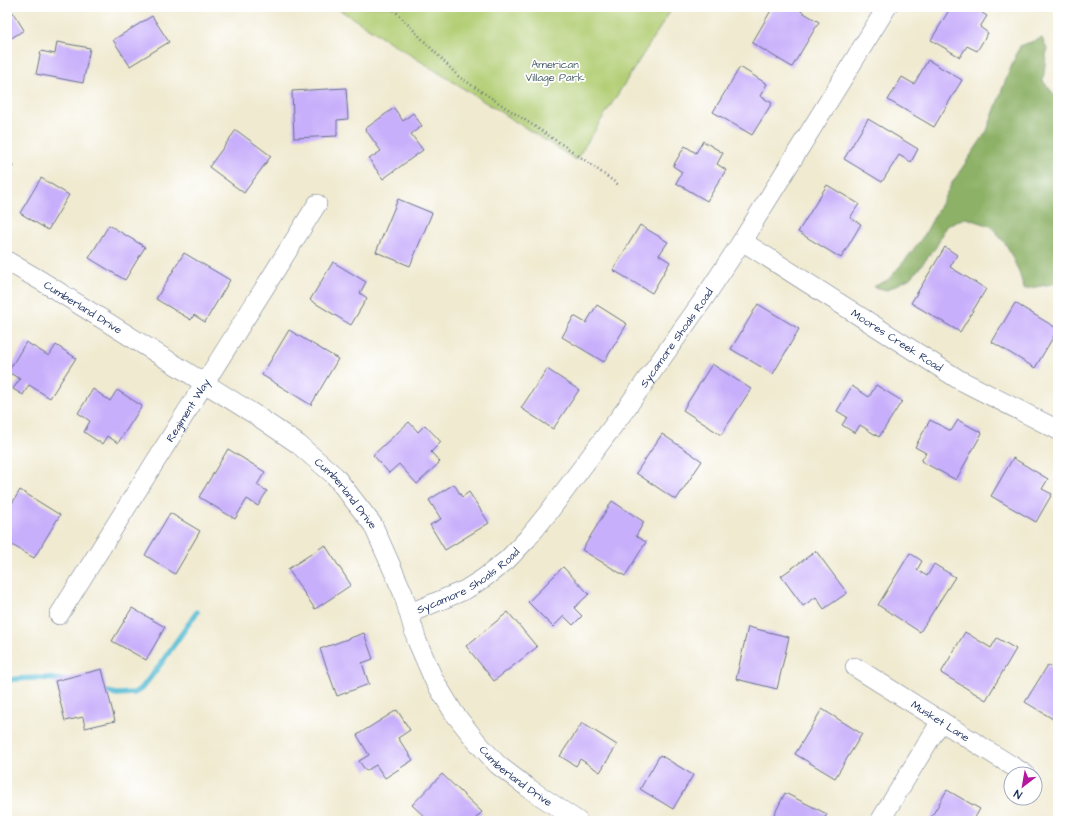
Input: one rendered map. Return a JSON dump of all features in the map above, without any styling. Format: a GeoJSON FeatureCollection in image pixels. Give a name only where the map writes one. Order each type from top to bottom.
{"type":"FeatureCollection","features":[{"type":"Feature","properties":{"kind":"street","name":"Sycamore Shoals Road"},"geometry":{"type":"LineString","coordinates":[[410,613],[465,590],[484,578],[507,560],[528,539],[548,514],[625,410],[701,303],[742,241],[887,7]]}},
{"type":"Feature","properties":{"kind":"street","name":"Regiment Way"},"geometry":{"type":"LineString","coordinates":[[58,615],[317,204]]}},
{"type":"Feature","properties":{"kind":"street","name":"Moores Creek Road"},"geometry":{"type":"LineString","coordinates":[[742,241],[958,379],[1058,430]]}},
{"type":"Feature","properties":{"kind":"street","name":"Cumberland Drive"},"geometry":{"type":"LineString","coordinates":[[7,261],[204,383],[298,444],[335,476],[373,525],[403,593],[417,641],[434,680],[454,713],[476,742],[504,769],[533,792],[578,821]]}},
{"type":"Feature","properties":{"kind":"street","name":"Musket Lane"},"geometry":{"type":"LineString","coordinates":[[855,667],[1013,766]]}},
{"type":"Feature","properties":{"kind":"street"},"geometry":{"type":"LineString","coordinates":[[880,821],[941,721]]}},
{"type":"Feature","properties":{"kind":"path"},"geometry":{"type":"LineString","coordinates":[[391,7],[458,76],[575,153],[620,186]]}},
{"type":"Feature","properties":{"kind":"green space","name":"American Village Park"},"geometry":{"type":"Polygon","coordinates":[[[335,7],[673,7],[576,160],[335,7]]]}},
{"type":"Feature","properties":{"kind":"green space"},"geometry":{"type":"Polygon","coordinates":[[[1042,38],[1047,49],[1043,81],[1058,99],[1058,283],[1024,289],[1019,272],[1007,246],[991,226],[966,218],[946,226],[936,247],[912,277],[887,290],[873,287],[888,280],[925,234],[952,183],[987,131],[1020,46],[1042,38]]]}},
{"type":"Feature","properties":{"kind":"building"},"geometry":{"type":"Polygon","coordinates":[[[773,7],[794,7],[819,22],[792,67],[752,43],[773,7]]]}},
{"type":"Feature","properties":{"kind":"building"},"geometry":{"type":"Polygon","coordinates":[[[951,7],[973,7],[987,16],[980,27],[988,33],[977,51],[967,46],[960,57],[931,40],[951,7]]]}},
{"type":"Feature","properties":{"kind":"building"},"geometry":{"type":"Polygon","coordinates":[[[12,11],[24,30],[7,41],[7,14],[12,11]]]}},
{"type":"Feature","properties":{"kind":"building"},"geometry":{"type":"Polygon","coordinates":[[[152,16],[169,42],[130,66],[113,40],[152,16]]]}},
{"type":"Feature","properties":{"kind":"building"},"geometry":{"type":"Polygon","coordinates":[[[57,42],[90,48],[83,83],[36,74],[41,51],[55,54],[57,42]]]}},
{"type":"Feature","properties":{"kind":"building"},"geometry":{"type":"Polygon","coordinates":[[[928,60],[962,80],[934,127],[888,100],[902,77],[914,84],[928,60]]]}},
{"type":"Feature","properties":{"kind":"building"},"geometry":{"type":"Polygon","coordinates":[[[740,67],[767,84],[760,96],[772,103],[752,135],[713,112],[740,67]]]}},
{"type":"Feature","properties":{"kind":"building"},"geometry":{"type":"Polygon","coordinates":[[[346,88],[348,119],[337,120],[337,136],[294,138],[292,91],[346,88]]]}},
{"type":"Feature","properties":{"kind":"building"},"geometry":{"type":"Polygon","coordinates":[[[394,108],[403,121],[413,113],[422,126],[411,134],[423,150],[383,179],[369,159],[381,151],[365,129],[394,108]]]}},
{"type":"Feature","properties":{"kind":"building"},"geometry":{"type":"Polygon","coordinates":[[[868,119],[918,149],[911,162],[899,155],[882,182],[844,159],[868,119]]]}},
{"type":"Feature","properties":{"kind":"building"},"geometry":{"type":"Polygon","coordinates":[[[236,130],[271,156],[244,193],[209,167],[236,130]]]}},
{"type":"Feature","properties":{"kind":"building"},"geometry":{"type":"Polygon","coordinates":[[[703,141],[723,153],[717,164],[726,170],[707,201],[676,183],[682,172],[673,166],[685,146],[696,153],[703,141]]]}},
{"type":"Feature","properties":{"kind":"building"},"geometry":{"type":"Polygon","coordinates":[[[7,162],[13,166],[7,176],[7,162]]]}},
{"type":"Feature","properties":{"kind":"building"},"geometry":{"type":"Polygon","coordinates":[[[41,178],[69,195],[48,230],[20,213],[41,178]]]}},
{"type":"Feature","properties":{"kind":"building"},"geometry":{"type":"Polygon","coordinates":[[[827,185],[859,204],[850,218],[861,224],[841,258],[798,232],[827,185]]]}},
{"type":"Feature","properties":{"kind":"building"},"geometry":{"type":"Polygon","coordinates":[[[398,199],[432,213],[410,266],[376,252],[398,199]]]}},
{"type":"Feature","properties":{"kind":"building"},"geometry":{"type":"Polygon","coordinates":[[[109,225],[145,247],[125,280],[89,258],[109,225]]]}},
{"type":"Feature","properties":{"kind":"building"},"geometry":{"type":"Polygon","coordinates":[[[640,225],[668,242],[659,255],[670,262],[652,293],[613,270],[640,225]]]}},
{"type":"Feature","properties":{"kind":"building"},"geometry":{"type":"Polygon","coordinates":[[[945,247],[957,255],[950,267],[986,289],[960,332],[911,303],[945,247]]]}},
{"type":"Feature","properties":{"kind":"building"},"geometry":{"type":"Polygon","coordinates":[[[184,253],[230,280],[205,322],[194,315],[191,320],[156,299],[184,253]]]}},
{"type":"Feature","properties":{"kind":"building"},"geometry":{"type":"Polygon","coordinates":[[[333,262],[366,282],[360,293],[367,298],[351,325],[310,300],[333,262]]]}},
{"type":"Feature","properties":{"kind":"building"},"geometry":{"type":"Polygon","coordinates":[[[1015,303],[1058,329],[1035,368],[992,342],[1015,303]]]}},
{"type":"Feature","properties":{"kind":"building"},"geometry":{"type":"Polygon","coordinates":[[[758,304],[799,329],[773,374],[731,349],[758,304]]]}},
{"type":"Feature","properties":{"kind":"building"},"geometry":{"type":"Polygon","coordinates":[[[597,305],[627,324],[604,362],[562,337],[574,316],[586,323],[597,305]]]}},
{"type":"Feature","properties":{"kind":"building"},"geometry":{"type":"Polygon","coordinates":[[[289,330],[338,359],[311,405],[262,375],[289,330]]]}},
{"type":"Feature","properties":{"kind":"building"},"geometry":{"type":"Polygon","coordinates":[[[26,342],[49,356],[56,345],[76,358],[50,398],[29,385],[23,395],[13,389],[20,379],[8,372],[26,342]]]}},
{"type":"Feature","properties":{"kind":"building"},"geometry":{"type":"Polygon","coordinates":[[[712,364],[751,389],[721,435],[683,410],[712,364]]]}},
{"type":"Feature","properties":{"kind":"building"},"geometry":{"type":"Polygon","coordinates":[[[547,369],[579,390],[553,429],[521,408],[547,369]]]}},
{"type":"Feature","properties":{"kind":"building"},"geometry":{"type":"Polygon","coordinates":[[[876,385],[902,401],[879,437],[860,425],[855,433],[842,425],[847,417],[837,411],[852,386],[869,397],[876,385]]]}},
{"type":"Feature","properties":{"kind":"building"},"geometry":{"type":"Polygon","coordinates":[[[93,389],[110,401],[117,390],[142,406],[118,443],[107,436],[102,444],[84,432],[90,421],[78,413],[93,389]]]}},
{"type":"Feature","properties":{"kind":"building"},"geometry":{"type":"Polygon","coordinates":[[[930,420],[951,431],[958,420],[982,433],[956,480],[921,461],[926,453],[915,447],[930,420]]]}},
{"type":"Feature","properties":{"kind":"building"},"geometry":{"type":"Polygon","coordinates":[[[409,422],[418,432],[425,425],[441,442],[431,452],[440,462],[417,484],[399,464],[389,473],[373,455],[409,422]]]}},
{"type":"Feature","properties":{"kind":"building"},"geometry":{"type":"Polygon","coordinates":[[[662,434],[702,461],[676,500],[636,473],[662,434]]]}},
{"type":"Feature","properties":{"kind":"building"},"geometry":{"type":"Polygon","coordinates":[[[228,449],[265,472],[257,485],[267,491],[258,506],[247,499],[235,519],[199,497],[228,449]]]}},
{"type":"Feature","properties":{"kind":"building"},"geometry":{"type":"Polygon","coordinates":[[[1013,458],[1048,479],[1042,489],[1052,494],[1036,522],[991,496],[1013,458]]]}},
{"type":"Feature","properties":{"kind":"building"},"geometry":{"type":"Polygon","coordinates":[[[454,484],[462,497],[469,492],[489,523],[445,550],[430,525],[441,519],[429,500],[454,484]]]}},
{"type":"Feature","properties":{"kind":"building"},"geometry":{"type":"Polygon","coordinates":[[[20,490],[60,515],[34,558],[7,542],[7,512],[20,490]]]}},
{"type":"Feature","properties":{"kind":"building"},"geometry":{"type":"Polygon","coordinates":[[[612,501],[644,522],[636,536],[646,542],[625,576],[582,550],[612,501]]]}},
{"type":"Feature","properties":{"kind":"building"},"geometry":{"type":"Polygon","coordinates":[[[170,513],[200,531],[175,574],[145,555],[170,513]]]}},
{"type":"Feature","properties":{"kind":"building"},"geometry":{"type":"Polygon","coordinates":[[[325,545],[351,585],[315,609],[288,569],[325,545]]]}},
{"type":"Feature","properties":{"kind":"building"},"geometry":{"type":"Polygon","coordinates":[[[816,551],[847,593],[824,609],[816,597],[803,606],[781,576],[816,551]]]}},
{"type":"Feature","properties":{"kind":"building"},"geometry":{"type":"Polygon","coordinates":[[[910,553],[922,561],[917,570],[927,576],[934,564],[955,577],[920,632],[878,605],[910,553]]]}},
{"type":"Feature","properties":{"kind":"building"},"geometry":{"type":"Polygon","coordinates":[[[563,567],[589,594],[574,608],[582,616],[573,625],[564,616],[553,627],[528,602],[563,567]]]}},
{"type":"Feature","properties":{"kind":"building"},"geometry":{"type":"Polygon","coordinates":[[[132,608],[165,627],[146,660],[112,641],[132,608]]]}},
{"type":"Feature","properties":{"kind":"building"},"geometry":{"type":"Polygon","coordinates":[[[508,612],[537,647],[494,681],[466,646],[508,612]]]}},
{"type":"Feature","properties":{"kind":"building"},"geometry":{"type":"Polygon","coordinates":[[[748,627],[789,637],[777,689],[736,679],[748,627]]]}},
{"type":"Feature","properties":{"kind":"building"},"geometry":{"type":"Polygon","coordinates":[[[965,632],[991,648],[997,638],[1016,649],[986,700],[941,673],[965,632]]]}},
{"type":"Feature","properties":{"kind":"building"},"geometry":{"type":"Polygon","coordinates":[[[364,633],[373,659],[362,663],[369,684],[337,696],[320,649],[364,633]]]}},
{"type":"Feature","properties":{"kind":"building"},"geometry":{"type":"Polygon","coordinates":[[[7,664],[12,672],[7,676],[7,664]]]}},
{"type":"Feature","properties":{"kind":"building"},"geometry":{"type":"Polygon","coordinates":[[[1048,665],[1058,671],[1058,722],[1025,702],[1048,665]]]}},
{"type":"Feature","properties":{"kind":"building"},"geometry":{"type":"Polygon","coordinates":[[[102,669],[115,721],[85,728],[83,717],[65,721],[55,681],[102,669]]]}},
{"type":"Feature","properties":{"kind":"building"},"geometry":{"type":"Polygon","coordinates":[[[822,709],[862,734],[835,778],[795,754],[822,709]]]}},
{"type":"Feature","properties":{"kind":"building"},"geometry":{"type":"Polygon","coordinates":[[[397,710],[410,730],[398,738],[413,760],[385,778],[376,765],[366,771],[359,761],[369,755],[357,735],[397,710]]]}},
{"type":"Feature","properties":{"kind":"building"},"geometry":{"type":"Polygon","coordinates":[[[582,723],[617,745],[600,772],[580,759],[576,766],[560,756],[582,723]]]}},
{"type":"Feature","properties":{"kind":"building"},"geometry":{"type":"Polygon","coordinates":[[[660,755],[693,775],[673,809],[640,789],[660,755]]]}},
{"type":"Feature","properties":{"kind":"building"},"geometry":{"type":"Polygon","coordinates":[[[442,774],[482,812],[473,821],[429,821],[412,805],[442,774]]]}},
{"type":"Feature","properties":{"kind":"building"},"geometry":{"type":"Polygon","coordinates":[[[947,790],[980,809],[973,821],[929,821],[947,790]]]}},
{"type":"Feature","properties":{"kind":"building"},"geometry":{"type":"Polygon","coordinates":[[[785,793],[827,814],[823,821],[771,821],[785,793]]]}},
{"type":"Feature","properties":{"kind":"waterway"},"geometry":{"type":"LineString","coordinates":[[102,691],[117,694],[134,693],[141,689],[197,612]]}},
{"type":"Feature","properties":{"kind":"waterway"},"geometry":{"type":"LineString","coordinates":[[7,680],[45,678],[67,682]]}}]}
